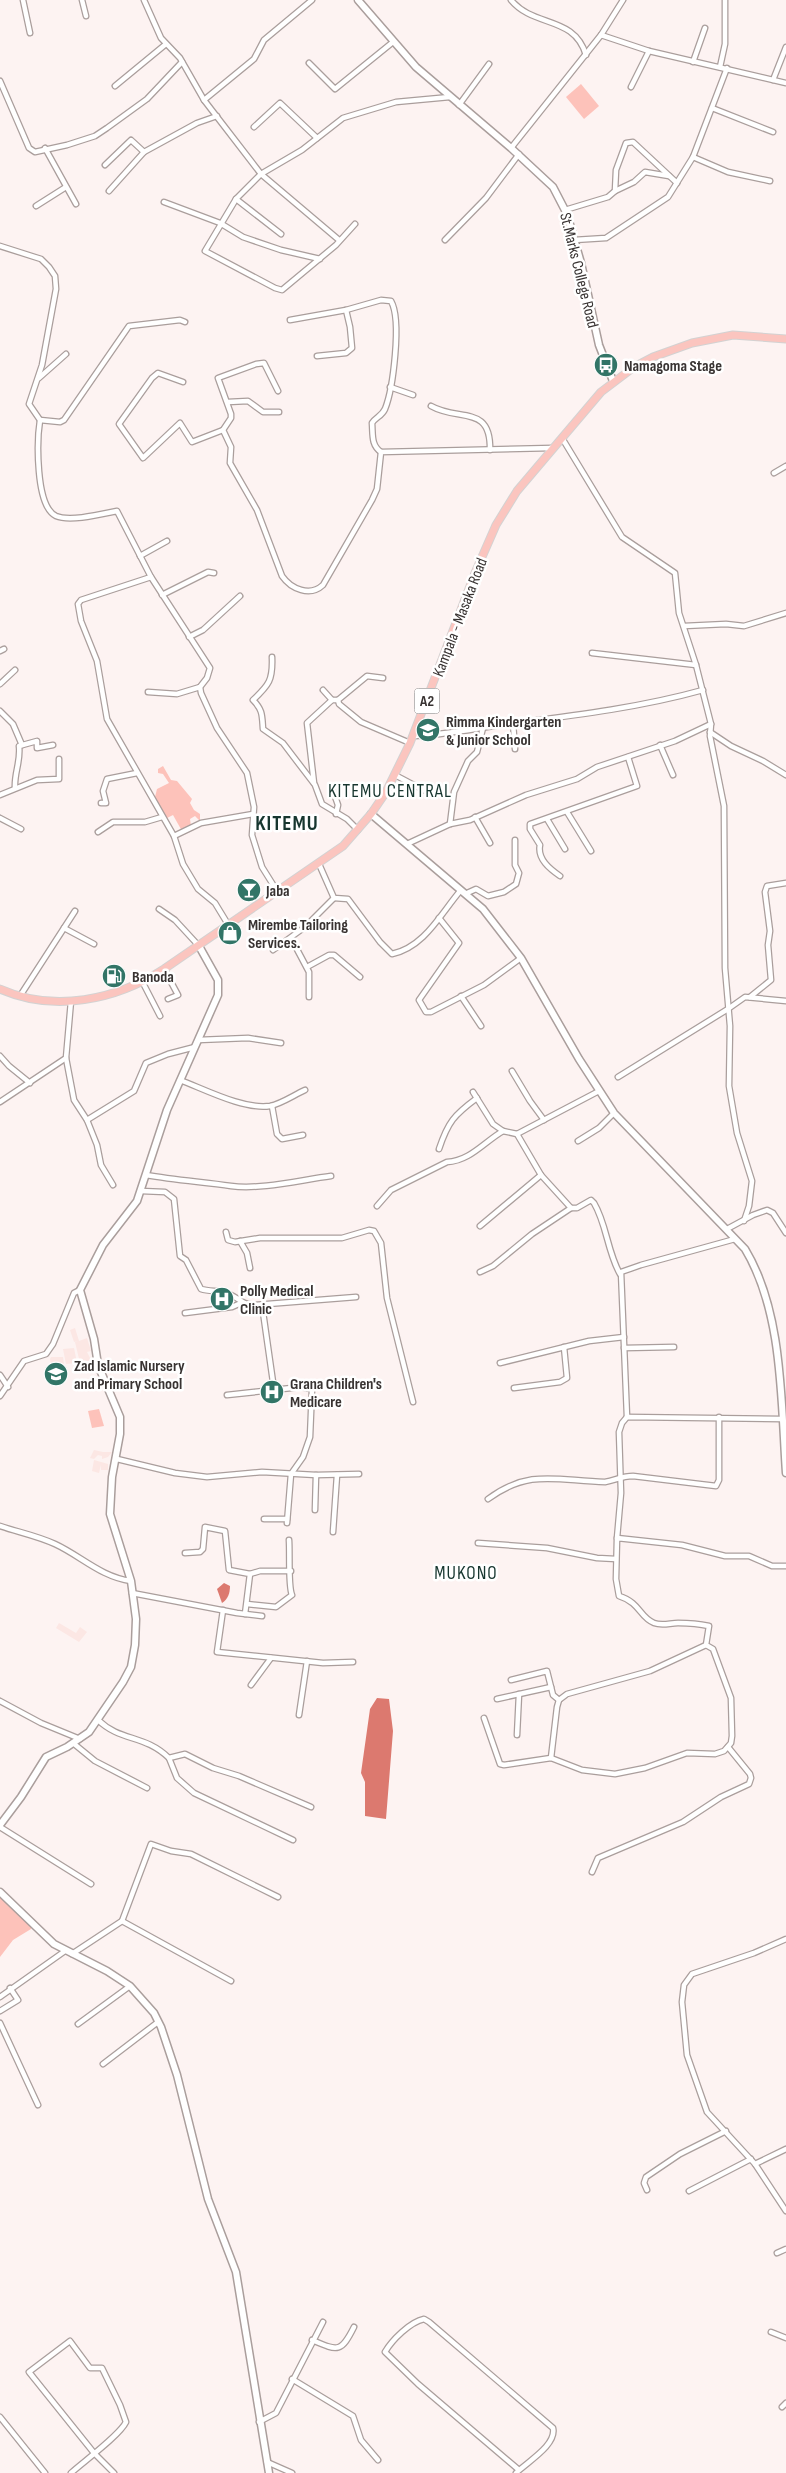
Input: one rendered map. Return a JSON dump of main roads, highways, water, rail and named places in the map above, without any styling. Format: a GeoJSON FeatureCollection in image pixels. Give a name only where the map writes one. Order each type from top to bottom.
{"type":"FeatureCollection","features":[{"type":"Feature","properties":{"kind":"main road","name":"Kampala - Masaka Road"},"geometry":{"type":"LineString","coordinates":[[0,989],[20,996],[71,1001],[96,999],[124,992],[143,983],[230,926],[343,846],[371,814],[395,775],[411,740],[475,572],[496,525],[517,492],[553,448],[613,381],[653,357],[699,341],[733,335],[757,335],[786,339]]}},
{"type":"Feature","properties":{"kind":"place","name":"Namagoma Stage"},"geometry":{"type":"Point","coordinates":[606,365]}},
{"type":"Feature","properties":{"kind":"place","name":"Rimma Kindergarten & Junior School"},"geometry":{"type":"Point","coordinates":[428,730]}},
{"type":"Feature","properties":{"kind":"place","name":"Jaba"},"geometry":{"type":"Point","coordinates":[249,890]}},
{"type":"Feature","properties":{"kind":"place","name":"Mirembe Tailoring Services."},"geometry":{"type":"Point","coordinates":[230,933]}},
{"type":"Feature","properties":{"kind":"place","name":"Banoda"},"geometry":{"type":"Point","coordinates":[114,976]}},
{"type":"Feature","properties":{"kind":"place","name":"Polly Medical Clinic"},"geometry":{"type":"Point","coordinates":[222,1299]}},
{"type":"Feature","properties":{"kind":"place","name":"Zad Islamic Nursery and Primary School"},"geometry":{"type":"Point","coordinates":[56,1374]}},
{"type":"Feature","properties":{"kind":"place","name":"Grana Children's Medicare"},"geometry":{"type":"Point","coordinates":[272,1392]}},
{"type":"Feature","properties":{"kind":"district","name":"KITEMU CENTRAL"},"geometry":{"type":"Point","coordinates":[390,790]}},
{"type":"Feature","properties":{"kind":"district","name":"KITEMU"},"geometry":{"type":"Point","coordinates":[287,823]}},
{"type":"Feature","properties":{"kind":"district","name":"MUKONO"},"geometry":{"type":"Point","coordinates":[466,1572]}}]}
